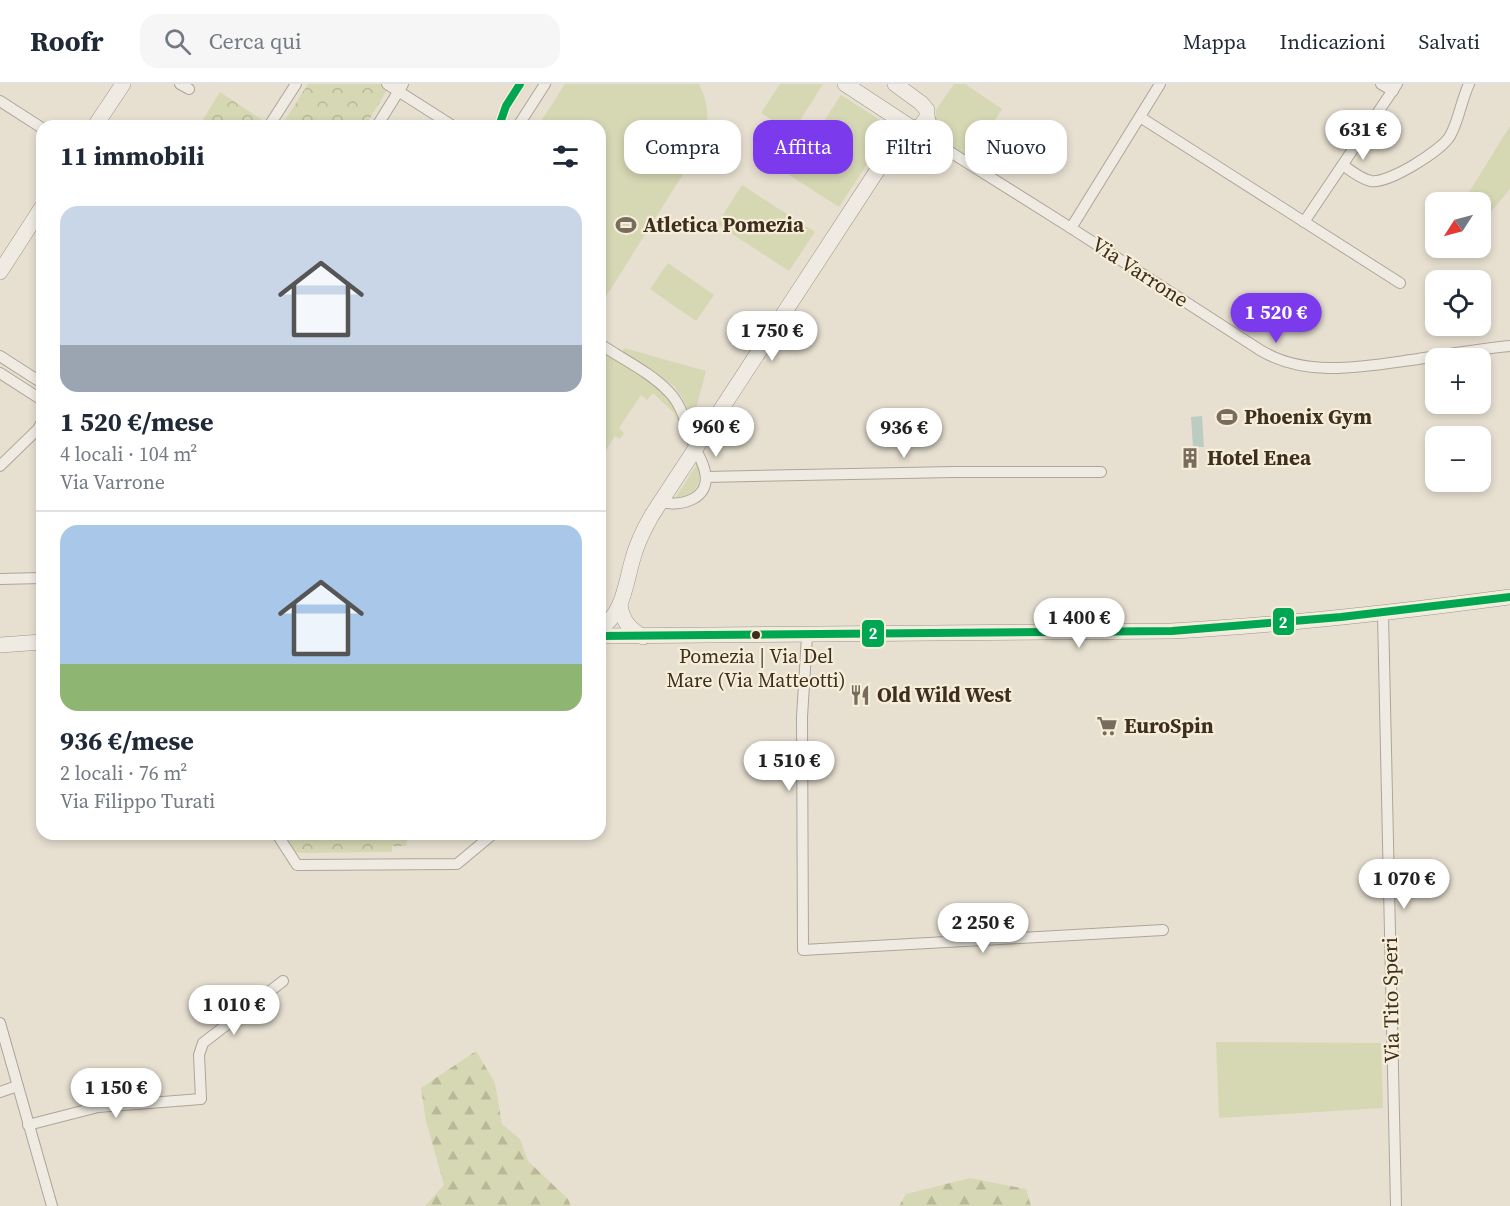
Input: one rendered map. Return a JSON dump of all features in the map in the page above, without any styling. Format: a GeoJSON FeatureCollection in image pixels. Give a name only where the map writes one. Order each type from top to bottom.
{"type":"FeatureCollection","features":[{"type":"Feature","properties":{"kind":"main road"},"geometry":{"type":"LineString","coordinates":[[99,120],[123,84]]}},
{"type":"Feature","properties":{"kind":"main road","name":"Via Varrone"},"geometry":{"type":"LineString","coordinates":[[845,84],[901,120]]}},
{"type":"Feature","properties":{"kind":"main road"},"geometry":{"type":"LineString","coordinates":[[895,84],[927,110],[926,120]]}},
{"type":"Feature","properties":{"kind":"main road"},"geometry":{"type":"LineString","coordinates":[[606,624],[620,606],[637,546],[649,520],[878,174]]}},
{"type":"Feature","properties":{"kind":"main road"},"geometry":{"type":"LineString","coordinates":[[0,272],[36,216]]}},
{"type":"Feature","properties":{"kind":"main road"},"geometry":{"type":"LineString","coordinates":[[606,636],[1172,631],[1259,626],[1383,614],[1510,597]]}},
{"type":"Feature","properties":{"kind":"main road"},"geometry":{"type":"LineString","coordinates":[[620,606],[625,622],[643,637]]}},
{"type":"Feature","properties":{"kind":"main road"},"geometry":{"type":"LineString","coordinates":[[0,645],[36,642]]}},
{"type":"Feature","properties":{"kind":"street"},"geometry":{"type":"LineString","coordinates":[[273,120],[296,84]]}},
{"type":"Feature","properties":{"kind":"street"},"geometry":{"type":"LineString","coordinates":[[387,84],[401,88],[445,120]]}},
{"type":"Feature","properties":{"kind":"street"},"geometry":{"type":"LineString","coordinates":[[501,120],[506,106],[520,84]]}},
{"type":"Feature","properties":{"kind":"street"},"geometry":{"type":"LineString","coordinates":[[522,120],[545,84]]}},
{"type":"Feature","properties":{"kind":"street"},"geometry":{"type":"LineString","coordinates":[[1071,228],[1160,84]]}},
{"type":"Feature","properties":{"kind":"street"},"geometry":{"type":"LineString","coordinates":[[1304,222],[1395,88],[1381,84]]}},
{"type":"Feature","properties":{"kind":"street"},"geometry":{"type":"LineString","coordinates":[[1342,165],[1364,179],[1378,181],[1435,152],[1453,130],[1469,84]]}},
{"type":"Feature","properties":{"kind":"street"},"geometry":{"type":"LineString","coordinates":[[381,120],[401,88]]}},
{"type":"Feature","properties":{"kind":"street"},"geometry":{"type":"LineString","coordinates":[[0,101],[36,124]]}},
{"type":"Feature","properties":{"kind":"street","name":"Via Varrone"},"geometry":{"type":"LineString","coordinates":[[927,110],[937,135],[956,155]]}},
{"type":"Feature","properties":{"kind":"street"},"geometry":{"type":"LineString","coordinates":[[1140,117],[1400,283]]}},
{"type":"Feature","properties":{"kind":"street","name":"Via Varrone"},"geometry":{"type":"LineString","coordinates":[[953,153],[1260,350],[1284,362],[1311,368],[1348,367],[1506,346]]}},
{"type":"Feature","properties":{"kind":"street"},"geometry":{"type":"LineString","coordinates":[[1506,346],[1510,334]]}},
{"type":"Feature","properties":{"kind":"street"},"geometry":{"type":"LineString","coordinates":[[606,348],[669,392],[681,411],[695,449],[703,463],[706,477],[700,493],[693,500],[676,505],[661,502]]}},
{"type":"Feature","properties":{"kind":"street"},"geometry":{"type":"LineString","coordinates":[[0,356],[36,379]]}},
{"type":"Feature","properties":{"kind":"street"},"geometry":{"type":"LineString","coordinates":[[0,373],[36,396]]}},
{"type":"Feature","properties":{"kind":"street"},"geometry":{"type":"LineString","coordinates":[[0,466],[36,429]]}},
{"type":"Feature","properties":{"kind":"street"},"geometry":{"type":"LineString","coordinates":[[706,477],[954,472],[1101,472]]}},
{"type":"Feature","properties":{"kind":"street"},"geometry":{"type":"LineString","coordinates":[[0,579],[36,578]]}},
{"type":"Feature","properties":{"kind":"street","name":"Via Tito Speri"},"geometry":{"type":"LineString","coordinates":[[1383,614],[1396,1206]]}},
{"type":"Feature","properties":{"kind":"street"},"geometry":{"type":"LineString","coordinates":[[807,636],[802,717],[803,950],[1163,930]]}},
{"type":"Feature","properties":{"kind":"street"},"geometry":{"type":"LineString","coordinates":[[281,840],[297,865],[308,865],[457,864],[486,840]]}},
{"type":"Feature","properties":{"kind":"street"},"geometry":{"type":"LineString","coordinates":[[28,1125],[92,1107],[201,1099],[199,1055],[202,1043],[283,981]]}},
{"type":"Feature","properties":{"kind":"street"},"geometry":{"type":"LineString","coordinates":[[0,1023],[52,1206]]}},
{"type":"Feature","properties":{"kind":"street"},"geometry":{"type":"LineString","coordinates":[[0,1092],[17,1086]]}},
{"type":"Feature","properties":{"kind":"green space"},"geometry":{"type":"Polygon","coordinates":[[[308,84],[380,84],[388,89],[369,120],[285,120],[308,84]]]}},
{"type":"Feature","properties":{"kind":"green space","name":"Atletica Pomezia"},"geometry":{"type":"Polygon","coordinates":[[[565,84],[699,84],[705,99],[707,120],[624,120],[624,174],[683,174],[606,296],[606,120],[542,120],[565,84]]]}},
{"type":"Feature","properties":{"kind":"green space"},"geometry":{"type":"Polygon","coordinates":[[[780,84],[823,84],[800,120],[772,120],[761,113],[780,84]]]}},
{"type":"Feature","properties":{"kind":"green space"},"geometry":{"type":"Polygon","coordinates":[[[954,84],[965,84],[1002,109],[995,120],[965,120],[965,157],[953,149],[953,120],[935,120],[936,110],[954,84]]]}},
{"type":"Feature","properties":{"kind":"green space"},"geometry":{"type":"Polygon","coordinates":[[[220,92],[262,120],[203,120],[220,92]]]}},
{"type":"Feature","properties":{"kind":"green space"},"geometry":{"type":"Polygon","coordinates":[[[841,95],[880,120],[865,120],[865,167],[839,207],[789,175],[853,174],[853,120],[825,120],[841,95]]]}},
{"type":"Feature","properties":{"kind":"green space"},"geometry":{"type":"Polygon","coordinates":[[[1510,126],[1510,189],[1491,212],[1491,192],[1469,192],[1510,126]]]}},
{"type":"Feature","properties":{"kind":"green space"},"geometry":{"type":"Polygon","coordinates":[[[742,185],[815,232],[789,271],[717,224],[742,185]]]}},
{"type":"Feature","properties":{"kind":"green space"},"geometry":{"type":"Polygon","coordinates":[[[668,263],[714,295],[696,321],[650,289],[668,263]]]}},
{"type":"Feature","properties":{"kind":"green space"},"geometry":{"type":"Polygon","coordinates":[[[624,348],[706,371],[693,420],[674,386],[622,352],[624,348]]]}},
{"type":"Feature","properties":{"kind":"green space"},"geometry":{"type":"Polygon","coordinates":[[[606,353],[658,387],[671,401],[680,424],[672,411],[653,393],[647,400],[641,395],[619,428],[624,433],[620,439],[615,436],[606,450],[606,353]]]}},
{"type":"Feature","properties":{"kind":"green space"},"geometry":{"type":"Polygon","coordinates":[[[697,464],[699,478],[696,488],[687,496],[674,500],[697,464]]]}},
{"type":"Feature","properties":{"kind":"green space"},"geometry":{"type":"Polygon","coordinates":[[[287,840],[407,840],[406,846],[392,846],[392,852],[298,853],[292,849],[287,840]]]}},
{"type":"Feature","properties":{"kind":"green space"},"geometry":{"type":"Polygon","coordinates":[[[1216,1042],[1381,1043],[1383,1108],[1219,1118],[1216,1042]]]}},
{"type":"Feature","properties":{"kind":"green space"},"geometry":{"type":"Polygon","coordinates":[[[476,1051],[495,1083],[502,1124],[520,1139],[528,1161],[568,1199],[571,1206],[425,1206],[444,1185],[426,1121],[421,1088],[476,1051]]]}},
{"type":"Feature","properties":{"kind":"green space"},"geometry":{"type":"Polygon","coordinates":[[[970,1178],[1026,1189],[1031,1206],[899,1206],[906,1194],[970,1178]]]}},
{"type":"Feature","properties":{"kind":"shaded area"},"geometry":{"type":"Polygon","coordinates":[[[1202,416],[1204,447],[1193,447],[1191,417],[1202,416]]]}},
{"type":"Feature","properties":{"kind":"transit line","name":"2"},"geometry":{"type":"LineString","coordinates":[[501,120],[506,106],[520,84]]}},
{"type":"Feature","properties":{"kind":"transit line","name":"2"},"geometry":{"type":"LineString","coordinates":[[606,636],[1172,631],[1341,617],[1510,597]]}},
{"type":"Feature","properties":{"kind":"place","name":"Atletica Pomezia"},"geometry":{"type":"Point","coordinates":[626,225]}},
{"type":"Feature","properties":{"kind":"place","name":"Phoenix Gym"},"geometry":{"type":"Point","coordinates":[1227,417]}},
{"type":"Feature","properties":{"kind":"place","name":"Hotel Enea"},"geometry":{"type":"Point","coordinates":[1190,458]}},
{"type":"Feature","properties":{"kind":"place","name":"Pomezia | Via Del Mare (Via Matteotti)"},"geometry":{"type":"Point","coordinates":[756,635]}},
{"type":"Feature","properties":{"kind":"place","name":"Old Wild West"},"geometry":{"type":"Point","coordinates":[860,695]}},
{"type":"Feature","properties":{"kind":"place","name":"EuroSpin"},"geometry":{"type":"Point","coordinates":[1107,726]}}]}
